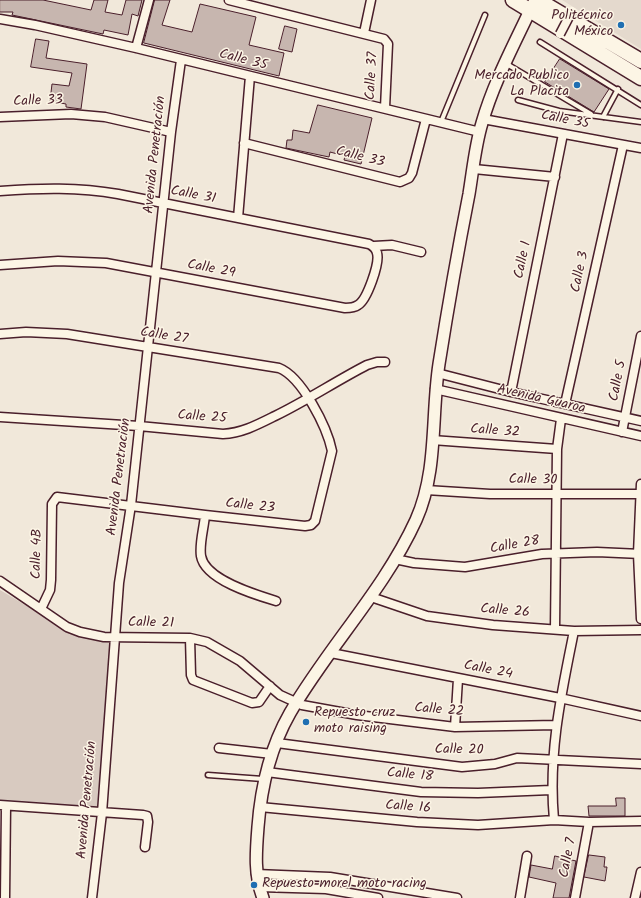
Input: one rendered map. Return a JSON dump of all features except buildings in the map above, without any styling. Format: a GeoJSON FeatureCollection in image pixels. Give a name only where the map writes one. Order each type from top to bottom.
{"type":"FeatureCollection","features":[{"type":"Feature","properties":{"kind":"highway"},"geometry":{"type":"LineString","coordinates":[[512,0],[532,6],[641,78]]}},
{"type":"Feature","properties":{"kind":"highway"},"geometry":{"type":"LineString","coordinates":[[538,0],[641,61]]}},
{"type":"Feature","properties":{"kind":"main road"},"geometry":{"type":"LineString","coordinates":[[264,898],[259,887],[256,874],[256,851],[260,807],[265,775],[272,754],[291,712],[371,597],[395,559],[416,520],[426,490],[431,467],[437,374],[452,281],[480,132],[483,119],[505,63],[532,6]]}},
{"type":"Feature","properties":{"kind":"street"},"geometry":{"type":"LineString","coordinates":[[136,48],[150,0]]}},
{"type":"Feature","properties":{"kind":"street","name":"Calle 37"},"geometry":{"type":"LineString","coordinates":[[229,0],[384,39],[388,44],[385,108]]}},
{"type":"Feature","properties":{"kind":"street"},"geometry":{"type":"LineString","coordinates":[[364,33],[371,0]]}},
{"type":"Feature","properties":{"kind":"street"},"geometry":{"type":"LineString","coordinates":[[560,34],[572,11]]}},
{"type":"Feature","properties":{"kind":"street","name":"Calle 35"},"geometry":{"type":"LineString","coordinates":[[0,19],[36,25],[136,48],[480,132]]}},
{"type":"Feature","properties":{"kind":"street","name":"Avenida Penetración"},"geometry":{"type":"LineString","coordinates":[[92,898],[102,813],[119,583],[131,505],[171,132],[181,60]]}},
{"type":"Feature","properties":{"kind":"street"},"geometry":{"type":"LineString","coordinates":[[238,218],[250,76]]}},
{"type":"Feature","properties":{"kind":"street","name":"Calle 33"},"geometry":{"type":"LineString","coordinates":[[0,116],[71,114],[105,117],[171,132]]}},
{"type":"Feature","properties":{"kind":"street","name":"Calle 33"},"geometry":{"type":"LineString","coordinates":[[244,143],[400,182],[405,181],[412,173],[426,119]]}},
{"type":"Feature","properties":{"kind":"street","name":"Calle 35"},"geometry":{"type":"LineString","coordinates":[[483,119],[641,148]]}},
{"type":"Feature","properties":{"kind":"street","name":"Calle 1"},"geometry":{"type":"LineString","coordinates":[[511,392],[563,134]]}},
{"type":"Feature","properties":{"kind":"street","name":"Calle 3"},"geometry":{"type":"LineString","coordinates":[[565,404],[623,145]]}},
{"type":"Feature","properties":{"kind":"street"},"geometry":{"type":"LineString","coordinates":[[474,169],[554,177]]}},
{"type":"Feature","properties":{"kind":"street","name":"Calle 31"},"geometry":{"type":"LineString","coordinates":[[0,191],[39,188],[87,189],[369,244],[375,249],[392,245],[421,252]]}},
{"type":"Feature","properties":{"kind":"street","name":"Calle 29"},"geometry":{"type":"LineString","coordinates":[[0,264],[58,261],[106,262],[351,308],[362,301],[367,292],[378,262],[375,249]]}},
{"type":"Feature","properties":{"kind":"street","name":"Calle 27"},"geometry":{"type":"LineString","coordinates":[[0,334],[26,332],[67,334],[279,368],[287,371],[294,378],[308,400]]}},
{"type":"Feature","properties":{"kind":"street","name":"Calle 5"},"geometry":{"type":"LineString","coordinates":[[622,432],[641,336]]}},
{"type":"Feature","properties":{"kind":"street","name":"Calle 25"},"geometry":{"type":"LineString","coordinates":[[0,417],[235,434],[308,400],[367,365],[377,362],[385,362]]}},
{"type":"Feature","properties":{"kind":"street","name":"Avenida Guaroa"},"geometry":{"type":"LineString","coordinates":[[437,374],[641,421]]}},
{"type":"Feature","properties":{"kind":"street","name":"Avenida Guaroa"},"geometry":{"type":"LineString","coordinates":[[435,389],[561,419],[641,436]]}},
{"type":"Feature","properties":{"kind":"street","name":"Calle 23"},"geometry":{"type":"LineString","coordinates":[[54,499],[63,497],[205,515],[305,526],[311,525],[315,521],[332,451],[324,428],[308,400]]}},
{"type":"Feature","properties":{"kind":"street"},"geometry":{"type":"LineString","coordinates":[[555,629],[557,450],[561,419]]}},
{"type":"Feature","properties":{"kind":"street","name":"Calle 32"},"geometry":{"type":"LineString","coordinates":[[432,440],[557,450]]}},
{"type":"Feature","properties":{"kind":"street"},"geometry":{"type":"LineString","coordinates":[[641,488],[639,554],[641,619]]}},
{"type":"Feature","properties":{"kind":"street","name":"Calle 30"},"geometry":{"type":"LineString","coordinates":[[426,490],[556,494],[641,488]]}},
{"type":"Feature","properties":{"kind":"street","name":"Calle 4B"},"geometry":{"type":"LineString","coordinates":[[41,609],[50,590],[52,504],[54,499]]}},
{"type":"Feature","properties":{"kind":"street"},"geometry":{"type":"LineString","coordinates":[[205,515],[201,552],[205,565],[215,574],[229,582],[276,601]]}},
{"type":"Feature","properties":{"kind":"street","name":"Calle 28"},"geometry":{"type":"LineString","coordinates":[[395,559],[414,563],[466,566],[528,555],[556,553],[598,552],[639,554]]}},
{"type":"Feature","properties":{"kind":"street","name":"Calle 21"},"geometry":{"type":"LineString","coordinates":[[0,581],[67,626],[80,632],[114,637],[190,638],[207,642],[240,661],[288,700],[297,704]]}},
{"type":"Feature","properties":{"kind":"street","name":"Calle 26"},"geometry":{"type":"LineString","coordinates":[[371,597],[427,616],[493,625],[574,631],[641,630]]}},
{"type":"Feature","properties":{"kind":"street"},"geometry":{"type":"LineString","coordinates":[[554,820],[551,790],[556,725],[574,631]]}},
{"type":"Feature","properties":{"kind":"street"},"geometry":{"type":"LineString","coordinates":[[190,638],[191,675],[193,680],[252,703],[259,702],[270,686]]}},
{"type":"Feature","properties":{"kind":"street","name":"Calle 24"},"geometry":{"type":"LineString","coordinates":[[331,654],[560,698],[641,716]]}},
{"type":"Feature","properties":{"kind":"street"},"geometry":{"type":"LineString","coordinates":[[455,727],[458,679]]}},
{"type":"Feature","properties":{"kind":"street","name":"Calle 22"},"geometry":{"type":"LineString","coordinates":[[297,704],[337,712],[455,727],[556,725]]}},
{"type":"Feature","properties":{"kind":"street","name":"Calle 20"},"geometry":{"type":"LineString","coordinates":[[277,743],[462,768],[495,764],[517,758],[641,764]]}},
{"type":"Feature","properties":{"kind":"street"},"geometry":{"type":"LineString","coordinates":[[219,748],[272,754]]}},
{"type":"Feature","properties":{"kind":"street","name":"Calle 18"},"geometry":{"type":"LineString","coordinates":[[265,775],[421,792],[478,793],[551,790]]}},
{"type":"Feature","properties":{"kind":"street"},"geometry":{"type":"LineString","coordinates":[[5,898],[3,806],[138,814],[147,816],[148,822],[145,847]]}},
{"type":"Feature","properties":{"kind":"street","name":"Calle 16"},"geometry":{"type":"LineString","coordinates":[[260,807],[417,822],[478,825],[554,820],[589,822],[641,821]]}},
{"type":"Feature","properties":{"kind":"street","name":"Calle 7"},"geometry":{"type":"LineString","coordinates":[[575,898],[589,822]]}},
{"type":"Feature","properties":{"kind":"street"},"geometry":{"type":"LineString","coordinates":[[520,898],[526,856]]}},
{"type":"Feature","properties":{"kind":"street"},"geometry":{"type":"LineString","coordinates":[[635,898],[641,872]]}},
{"type":"Feature","properties":{"kind":"street"},"geometry":{"type":"LineString","coordinates":[[256,874],[330,877],[443,897],[457,898]]}},
{"type":"Feature","properties":{"kind":"street"},"geometry":{"type":"LineString","coordinates":[[259,887],[326,889],[378,898]]}},
{"type":"Feature","properties":{"kind":"lane"},"geometry":{"type":"LineString","coordinates":[[441,123],[485,15]]}},
{"type":"Feature","properties":{"kind":"lane"},"geometry":{"type":"LineString","coordinates":[[540,42],[618,89],[641,105]]}},
{"type":"Feature","properties":{"kind":"lane"},"geometry":{"type":"LineString","coordinates":[[505,63],[593,115]]}},
{"type":"Feature","properties":{"kind":"lane"},"geometry":{"type":"LineString","coordinates":[[603,116],[618,89]]}},
{"type":"Feature","properties":{"kind":"lane"},"geometry":{"type":"LineString","coordinates":[[518,100],[552,110],[641,122]]}},
{"type":"Feature","properties":{"kind":"lane"},"geometry":{"type":"LineString","coordinates":[[208,775],[265,775]]}},
{"type":"Feature","properties":{"kind":"shaded area","name":"Politécnico México"},"geometry":{"type":"Polygon","coordinates":[[[562,0],[641,0],[641,49],[562,0]]]}},
{"type":"Feature","properties":{"kind":"shaded area"},"geometry":{"type":"Polygon","coordinates":[[[0,590],[79,637],[110,641],[98,809],[0,805],[0,590]]]}},
{"type":"Feature","properties":{"kind":"place","name":"Politécnico México"},"geometry":{"type":"Point","coordinates":[621,25]}},
{"type":"Feature","properties":{"kind":"place","name":"Mercado Publico La Placita"},"geometry":{"type":"Point","coordinates":[577,85]}},
{"type":"Feature","properties":{"kind":"place","name":"Repuesto cruz moto raising"},"geometry":{"type":"Point","coordinates":[306,722]}},
{"type":"Feature","properties":{"kind":"place","name":"Repuesto morel moto racing"},"geometry":{"type":"Point","coordinates":[254,885]}}]}
